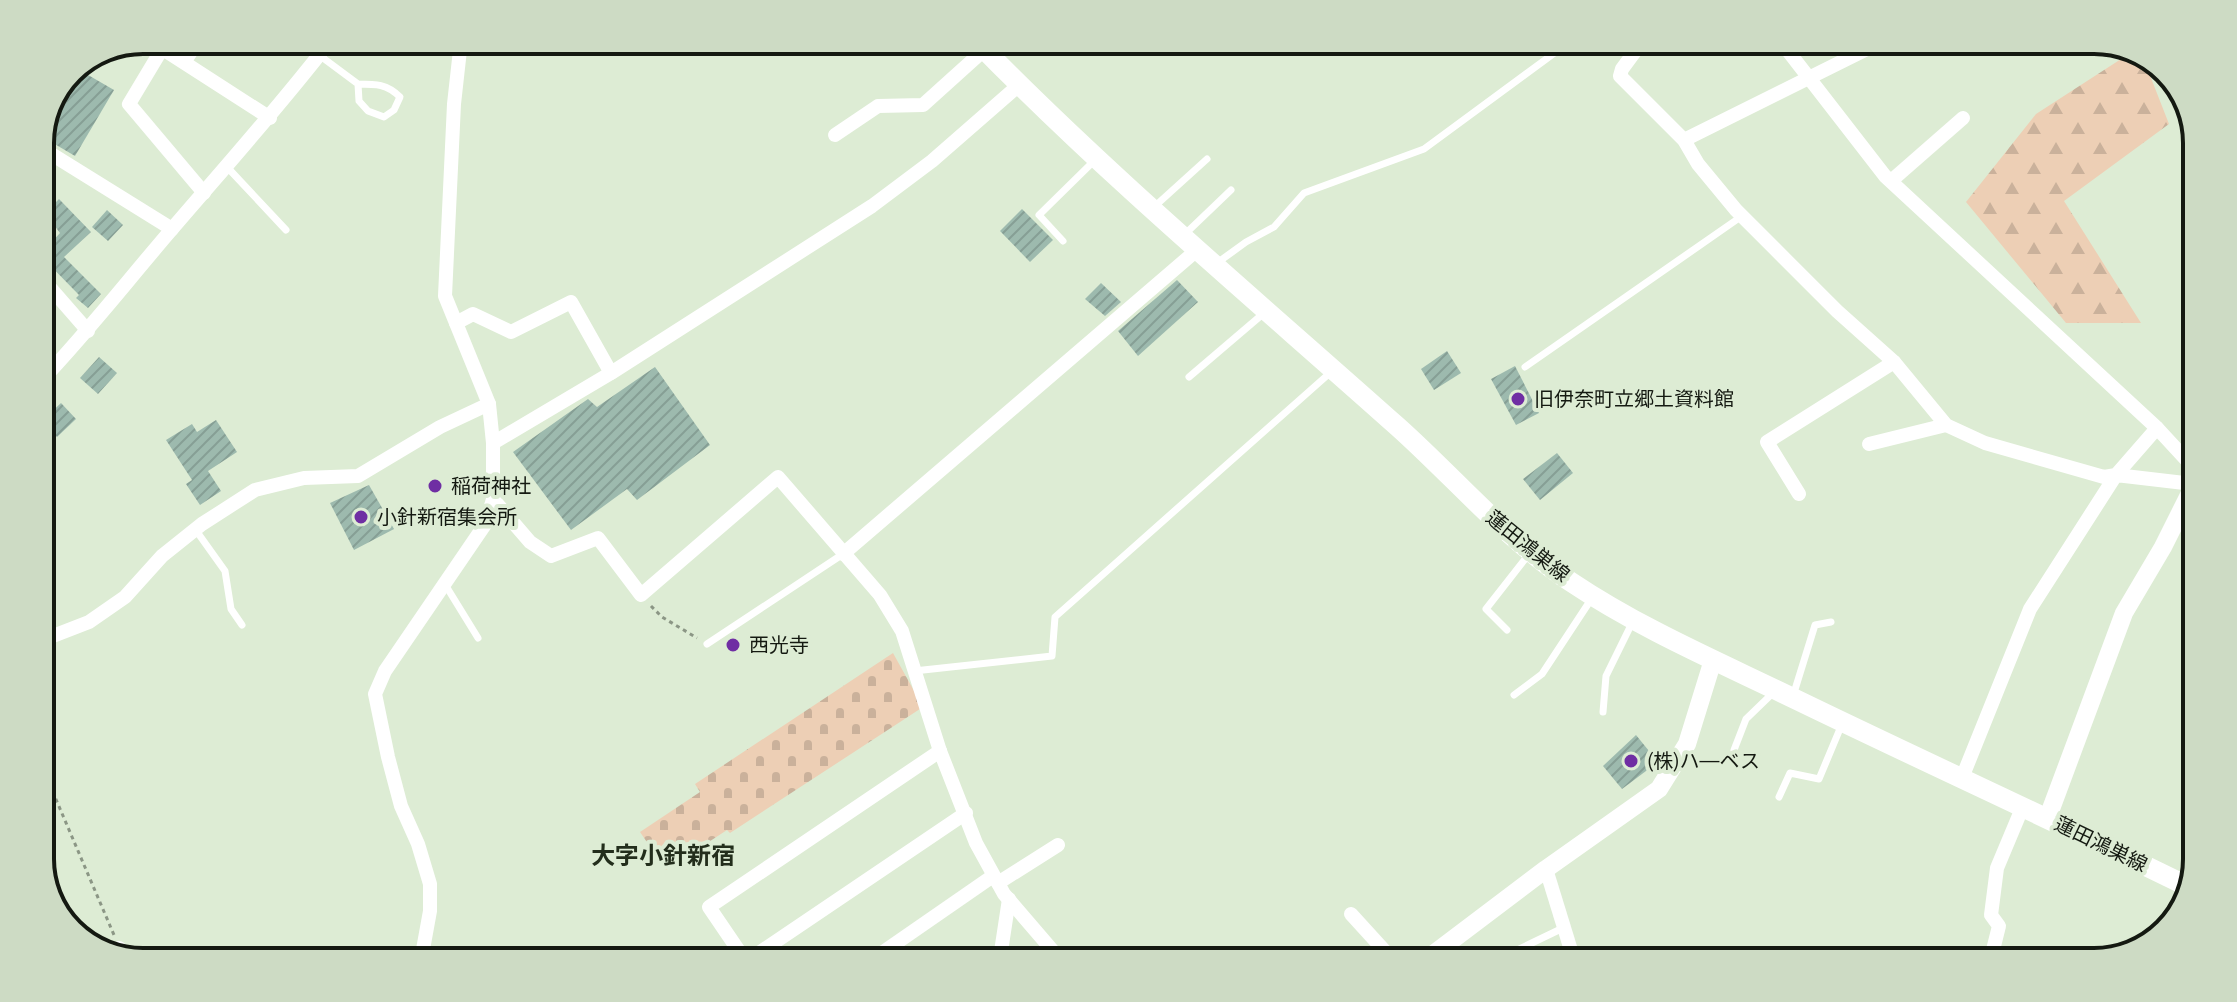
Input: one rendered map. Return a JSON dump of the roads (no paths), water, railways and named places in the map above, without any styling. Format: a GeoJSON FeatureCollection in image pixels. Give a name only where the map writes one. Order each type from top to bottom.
{"type":"FeatureCollection","features":[{"type":"Feature","properties":{"kind":"main road","name":"蓮田鴻巣線"},"geometry":{"type":"LineString","coordinates":[[989,54],[1214,265],[1400,429],[1530,553],[1593,596],[1713,660],[2179,882]]}},
{"type":"Feature","properties":{"kind":"street"},"geometry":{"type":"LineString","coordinates":[[159,54],[129,104],[204,193]]}},
{"type":"Feature","properties":{"kind":"street"},"geometry":{"type":"LineString","coordinates":[[170,54],[270,118]]}},
{"type":"Feature","properties":{"kind":"street"},"geometry":{"type":"LineString","coordinates":[[184,62],[189,54]]}},
{"type":"Feature","properties":{"kind":"street"},"geometry":{"type":"LineString","coordinates":[[423,948],[430,911],[430,884],[418,844],[401,806],[375,694],[385,671],[446,586],[486,523],[493,499],[489,404],[445,296],[454,104],[460,54]]}},
{"type":"Feature","properties":{"kind":"street"},"geometry":{"type":"LineString","coordinates":[[835,135],[878,106],[923,105],[973,54]]}},
{"type":"Feature","properties":{"kind":"street"},"geometry":{"type":"LineString","coordinates":[[1633,54],[1620,76],[1684,140],[1698,164],[1742,216],[1837,311],[1894,362],[1946,425],[1985,443],[2104,477],[2116,475],[2183,484]]}},
{"type":"Feature","properties":{"kind":"street"},"geometry":{"type":"LineString","coordinates":[[1790,54],[1891,181],[2157,428],[2183,456]]}},
{"type":"Feature","properties":{"kind":"street"},"geometry":{"type":"LineString","coordinates":[[1684,140],[1857,54]]}},
{"type":"Feature","properties":{"kind":"street"},"geometry":{"type":"LineString","coordinates":[[54,367],[270,118],[319,55]]}},
{"type":"Feature","properties":{"kind":"street"},"geometry":{"type":"LineString","coordinates":[[493,443],[611,373],[872,206],[932,161],[1019,85]]}},
{"type":"Feature","properties":{"kind":"street"},"geometry":{"type":"LineString","coordinates":[[1891,181],[1963,118]]}},
{"type":"Feature","properties":{"kind":"street"},"geometry":{"type":"LineString","coordinates":[[54,156],[172,229]]}},
{"type":"Feature","properties":{"kind":"street"},"geometry":{"type":"LineString","coordinates":[[843,554],[1190,243]]}},
{"type":"Feature","properties":{"kind":"street"},"geometry":{"type":"LineString","coordinates":[[54,292],[88,331]]}},
{"type":"Feature","properties":{"kind":"street"},"geometry":{"type":"LineString","coordinates":[[456,323],[473,314],[511,332],[571,302],[611,373]]}},
{"type":"Feature","properties":{"kind":"street"},"geometry":{"type":"LineString","coordinates":[[1799,494],[1767,442],[1894,362]]}},
{"type":"Feature","properties":{"kind":"street"},"geometry":{"type":"LineString","coordinates":[[54,636],[89,622],[125,597],[162,556],[195,529],[255,490],[304,478],[358,476],[440,427],[489,404]]}},
{"type":"Feature","properties":{"kind":"street"},"geometry":{"type":"LineString","coordinates":[[1869,444],[1946,425]]}},
{"type":"Feature","properties":{"kind":"street"},"geometry":{"type":"LineString","coordinates":[[1962,778],[2030,609],[2116,475],[2157,428]]}},
{"type":"Feature","properties":{"kind":"street"},"geometry":{"type":"LineString","coordinates":[[493,499],[530,542],[551,556],[598,538],[641,595],[778,477],[880,595],[902,631],[940,751],[976,843],[1009,899],[1051,948]]}},
{"type":"Feature","properties":{"kind":"street"},"geometry":{"type":"LineString","coordinates":[[2048,817],[2124,613],[2183,526]]}},
{"type":"Feature","properties":{"kind":"street"},"geometry":{"type":"LineString","coordinates":[[1442,948],[1659,789],[1687,744],[1713,660]]}},
{"type":"Feature","properties":{"kind":"street"},"geometry":{"type":"LineString","coordinates":[[737,948],[709,907],[940,751]]}},
{"type":"Feature","properties":{"kind":"street"},"geometry":{"type":"LineString","coordinates":[[1994,948],[1999,926],[1991,915],[1997,868],[2023,806]]}},
{"type":"Feature","properties":{"kind":"street"},"geometry":{"type":"LineString","coordinates":[[766,948],[966,813]]}},
{"type":"Feature","properties":{"kind":"street"},"geometry":{"type":"LineString","coordinates":[[890,948],[996,880],[1058,845]]}},
{"type":"Feature","properties":{"kind":"street"},"geometry":{"type":"LineString","coordinates":[[1546,869],[1570,948]]}},
{"type":"Feature","properties":{"kind":"street"},"geometry":{"type":"LineString","coordinates":[[1002,948],[1009,899]]}},
{"type":"Feature","properties":{"kind":"street"},"geometry":{"type":"LineString","coordinates":[[1351,914],[1382,948]]}},
{"type":"Feature","properties":{"kind":"lane"},"geometry":{"type":"LineString","coordinates":[[1214,265],[1274,227],[1304,193],[1424,149],[1553,54]]}},
{"type":"Feature","properties":{"kind":"lane"},"geometry":{"type":"LineString","coordinates":[[319,55],[358,84],[382,84],[392,89],[400,97],[394,110],[384,117],[368,111],[359,101],[358,84]]}},
{"type":"Feature","properties":{"kind":"lane"},"geometry":{"type":"LineString","coordinates":[[1063,241],[1039,215],[1098,158]]}},
{"type":"Feature","properties":{"kind":"lane"},"geometry":{"type":"LineString","coordinates":[[1153,209],[1207,159]]}},
{"type":"Feature","properties":{"kind":"lane"},"geometry":{"type":"LineString","coordinates":[[227,167],[286,230]]}},
{"type":"Feature","properties":{"kind":"lane"},"geometry":{"type":"LineString","coordinates":[[1190,243],[1231,190]]}},
{"type":"Feature","properties":{"kind":"lane"},"geometry":{"type":"LineString","coordinates":[[1525,367],[1742,216]]}},
{"type":"Feature","properties":{"kind":"lane"},"geometry":{"type":"LineString","coordinates":[[1189,377],[1266,312]]}},
{"type":"Feature","properties":{"kind":"lane"},"geometry":{"type":"LineString","coordinates":[[914,671],[1052,656],[1055,617],[1333,371]]}},
{"type":"Feature","properties":{"kind":"lane"},"geometry":{"type":"LineString","coordinates":[[195,529],[225,571],[231,609],[242,625]]}},
{"type":"Feature","properties":{"kind":"lane"},"geometry":{"type":"LineString","coordinates":[[1507,630],[1486,609],[1530,553]]}},
{"type":"Feature","properties":{"kind":"lane"},"geometry":{"type":"LineString","coordinates":[[707,644],[843,554]]}},
{"type":"Feature","properties":{"kind":"lane"},"geometry":{"type":"LineString","coordinates":[[446,586],[478,638]]}},
{"type":"Feature","properties":{"kind":"lane"},"geometry":{"type":"LineString","coordinates":[[1514,695],[1542,674],[1593,596]]}},
{"type":"Feature","properties":{"kind":"lane"},"geometry":{"type":"LineString","coordinates":[[1603,712],[1606,676],[1634,619]]}},
{"type":"Feature","properties":{"kind":"lane"},"geometry":{"type":"LineString","coordinates":[[1734,750],[1746,719],[1784,694],[1815,625],[1831,622]]}},
{"type":"Feature","properties":{"kind":"lane"},"geometry":{"type":"LineString","coordinates":[[1779,797],[1790,773],[1819,779],[1842,722]]}},
{"type":"Feature","properties":{"kind":"lane"},"geometry":{"type":"LineString","coordinates":[[1521,948],[1563,928]]}},
{"type":"Feature","properties":{"kind":"place","name":"旧伊奈町立郷土資料館"},"geometry":{"type":"Point","coordinates":[1518,399]}},
{"type":"Feature","properties":{"kind":"place","name":"稲荷神社"},"geometry":{"type":"Point","coordinates":[435,486]}},
{"type":"Feature","properties":{"kind":"place","name":"小針新宿集会所"},"geometry":{"type":"Point","coordinates":[361,517]}},
{"type":"Feature","properties":{"kind":"place","name":"西光寺"},"geometry":{"type":"Point","coordinates":[733,645]}},
{"type":"Feature","properties":{"kind":"place","name":"(株)ハ―ベス"},"geometry":{"type":"Point","coordinates":[1631,761]}},
{"type":"Feature","properties":{"kind":"district","name":"大字小針新宿"},"geometry":{"type":"Point","coordinates":[663,856]}}]}
